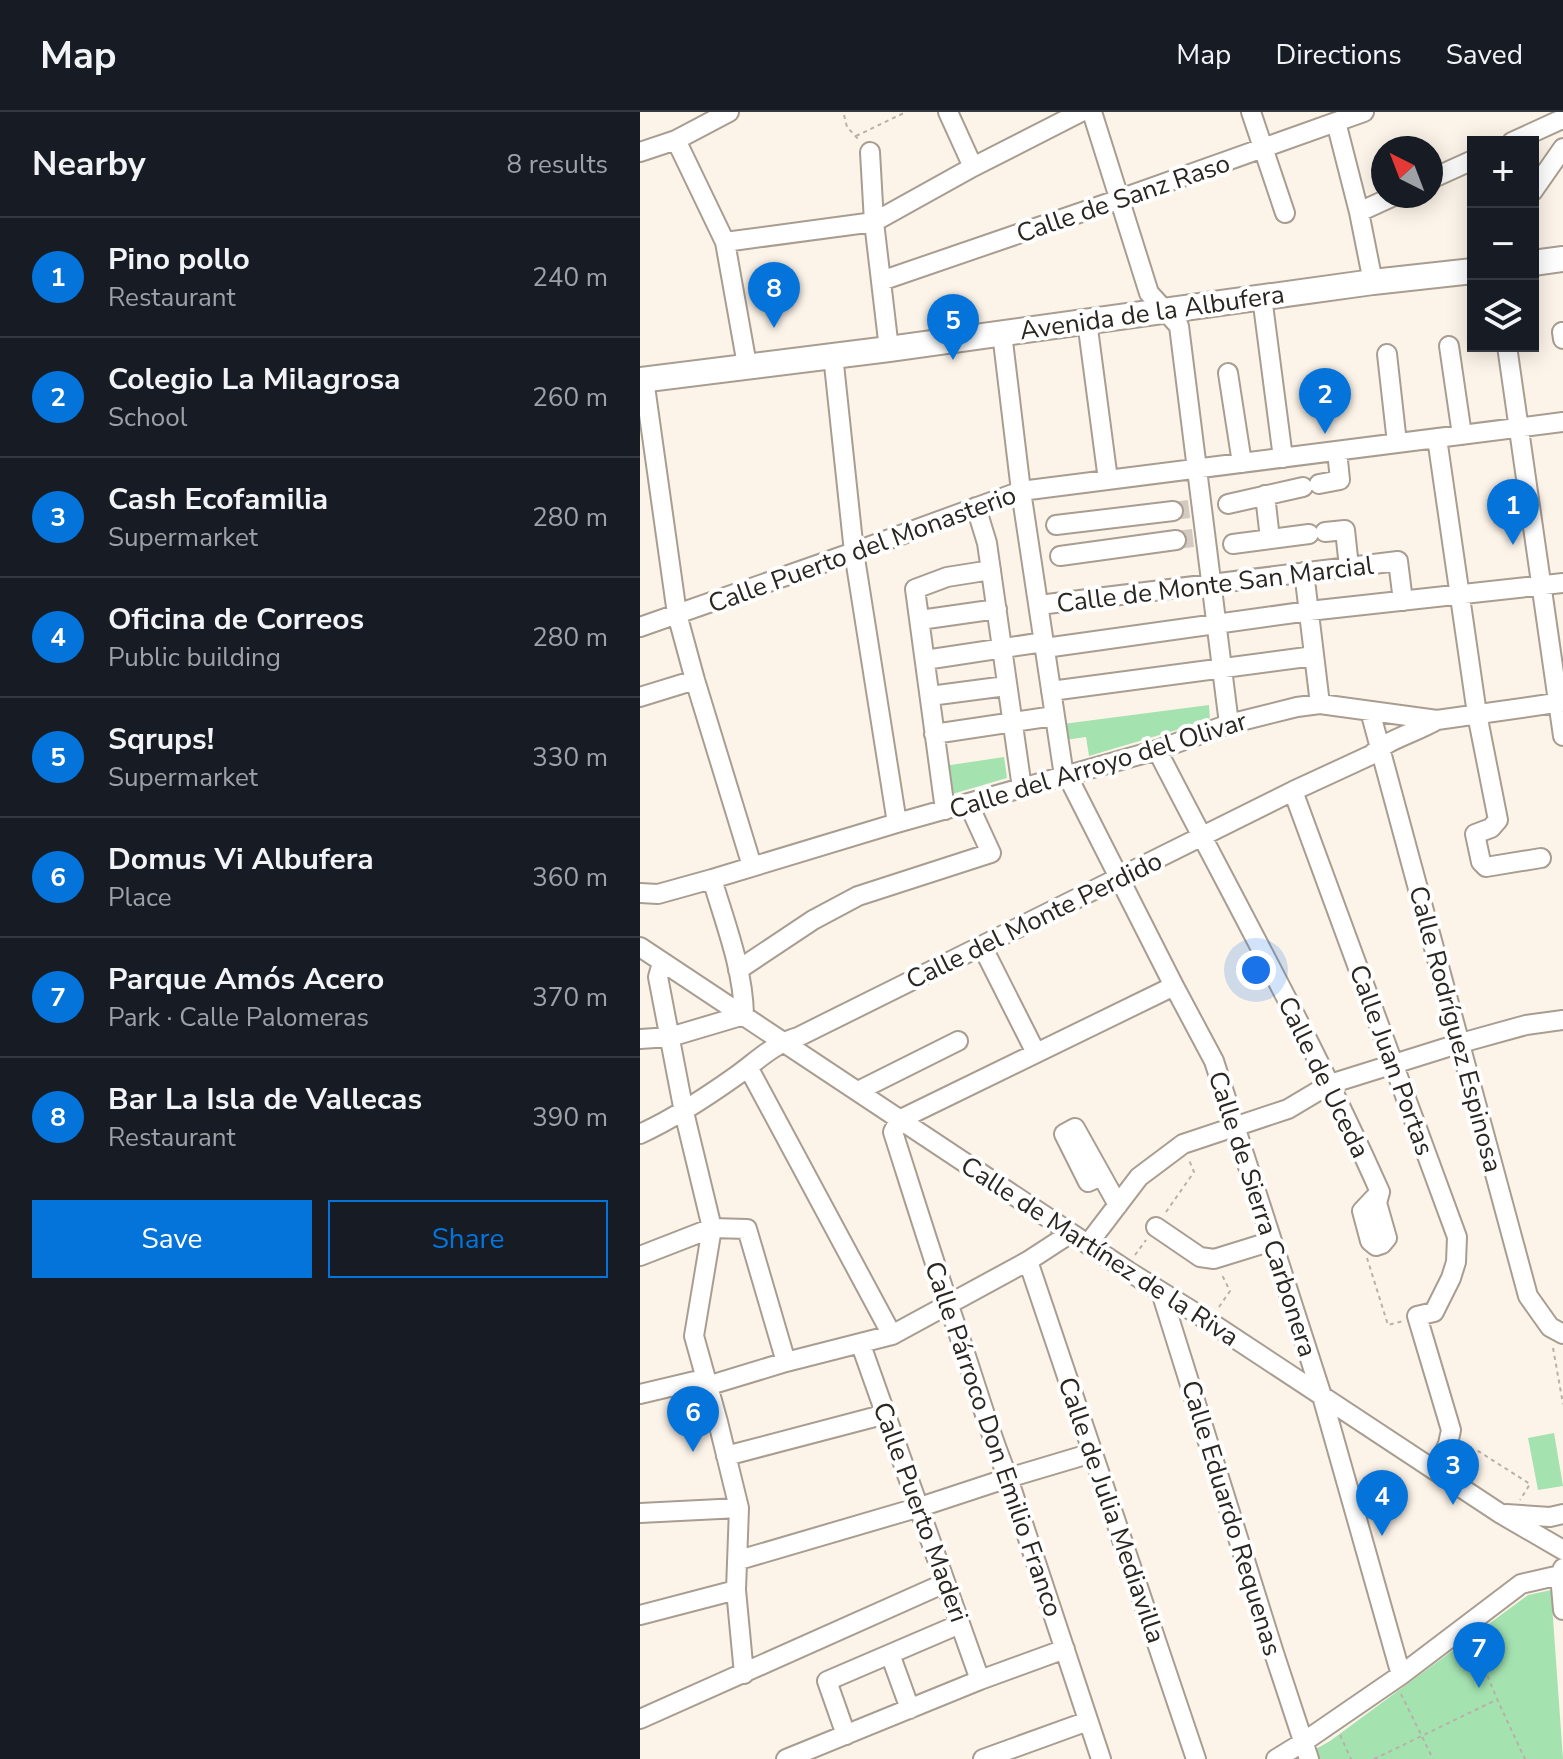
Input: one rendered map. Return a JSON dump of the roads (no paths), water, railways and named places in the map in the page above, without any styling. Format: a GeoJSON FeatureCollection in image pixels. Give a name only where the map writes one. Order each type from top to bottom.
{"type":"FeatureCollection","features":[{"type":"Feature","properties":{"kind":"main road"},"geometry":{"type":"LineString","coordinates":[[1539,262],[1563,259]]}},
{"type":"Feature","properties":{"kind":"main road","name":"Avenida de la Albufera"},"geometry":{"type":"LineString","coordinates":[[642,380],[1467,272]]}},
{"type":"Feature","properties":{"kind":"street"},"geometry":{"type":"LineString","coordinates":[[640,152],[676,140],[729,112]]}},
{"type":"Feature","properties":{"kind":"street"},"geometry":{"type":"LineString","coordinates":[[948,112],[973,167]]}},
{"type":"Feature","properties":{"kind":"street"},"geometry":{"type":"LineString","coordinates":[[725,242],[874,222],[1081,112]]}},
{"type":"Feature","properties":{"kind":"street"},"geometry":{"type":"LineString","coordinates":[[1092,112],[1149,293],[1179,326],[1196,469],[1188,509],[1191,538],[1211,585],[1229,724]]}},
{"type":"Feature","properties":{"kind":"street"},"geometry":{"type":"LineString","coordinates":[[1251,112],[1285,213]]}},
{"type":"Feature","properties":{"kind":"street","name":"Calle de Sanz Raso"},"geometry":{"type":"LineString","coordinates":[[881,281],[1364,112]]}},
{"type":"Feature","properties":{"kind":"street"},"geometry":{"type":"LineString","coordinates":[[1526,136],[1563,120]]}},
{"type":"Feature","properties":{"kind":"street"},"geometry":{"type":"LineString","coordinates":[[1336,122],[1373,282]]}},
{"type":"Feature","properties":{"kind":"street"},"geometry":{"type":"LineString","coordinates":[[676,140],[725,242],[747,365]]}},
{"type":"Feature","properties":{"kind":"street"},"geometry":{"type":"LineString","coordinates":[[1539,182],[1563,148]]}},
{"type":"Feature","properties":{"kind":"street"},"geometry":{"type":"LineString","coordinates":[[870,152],[874,222],[889,349]]}},
{"type":"Feature","properties":{"kind":"street"},"geometry":{"type":"LineString","coordinates":[[1443,174],[1467,163]]}},
{"type":"Feature","properties":{"kind":"street"},"geometry":{"type":"LineString","coordinates":[[1359,212],[1371,207]]}},
{"type":"Feature","properties":{"kind":"street"},"geometry":{"type":"LineString","coordinates":[[1262,297],[1283,458]]}},
{"type":"Feature","properties":{"kind":"street"},"geometry":{"type":"LineString","coordinates":[[1087,321],[1108,480]]}},
{"type":"Feature","properties":{"kind":"street"},"geometry":{"type":"LineString","coordinates":[[1562,332],[1563,339]]}},
{"type":"Feature","properties":{"kind":"street","name":"Calle de Sierra Carbonera"},"geometry":{"type":"LineString","coordinates":[[1002,333],[1021,491],[1054,716],[1066,776],[1214,1061],[1322,1396],[1399,1680]]}},
{"type":"Feature","properties":{"kind":"street"},"geometry":{"type":"LineString","coordinates":[[1449,346],[1462,435]]}},
{"type":"Feature","properties":{"kind":"street"},"geometry":{"type":"LineString","coordinates":[[1508,352],[1563,736]]}},
{"type":"Feature","properties":{"kind":"street"},"geometry":{"type":"LineString","coordinates":[[1387,354],[1397,443]]}},
{"type":"Feature","properties":{"kind":"street"},"geometry":{"type":"LineString","coordinates":[[833,355],[854,552],[897,823]]}},
{"type":"Feature","properties":{"kind":"street"},"geometry":{"type":"LineString","coordinates":[[1228,373],[1242,463]]}},
{"type":"Feature","properties":{"kind":"street"},"geometry":{"type":"LineString","coordinates":[[642,380],[677,614],[752,866]]}},
{"type":"Feature","properties":{"kind":"street","name":"Calle Puerto del Monasterio"},"geometry":{"type":"LineString","coordinates":[[640,627],[1021,491],[1563,422]]}},
{"type":"Feature","properties":{"kind":"street"},"geometry":{"type":"LineString","coordinates":[[1437,438],[1477,714],[1498,820],[1491,828],[1475,834],[1481,862],[1486,867],[1541,858]]}},
{"type":"Feature","properties":{"kind":"street"},"geometry":{"type":"LineString","coordinates":[[1228,504],[1340,480],[1337,451]]}},
{"type":"Feature","properties":{"kind":"street"},"geometry":{"type":"LineString","coordinates":[[1265,495],[1270,539]]}},
{"type":"Feature","properties":{"kind":"street"},"geometry":{"type":"LineString","coordinates":[[976,507],[987,543],[1022,788]]}},
{"type":"Feature","properties":{"kind":"street"},"geometry":{"type":"LineString","coordinates":[[1056,525],[1188,509]]}},
{"type":"Feature","properties":{"kind":"street"},"geometry":{"type":"LineString","coordinates":[[1233,544],[1345,530],[1349,567]]}},
{"type":"Feature","properties":{"kind":"street"},"geometry":{"type":"LineString","coordinates":[[1060,556],[1191,538]]}},
{"type":"Feature","properties":{"kind":"street","name":"Calle de Monte San Marcial"},"geometry":{"type":"LineString","coordinates":[[1039,605],[1398,561],[1403,601]]}},
{"type":"Feature","properties":{"kind":"street"},"geometry":{"type":"LineString","coordinates":[[945,810],[915,589],[947,577],[991,570]]}},
{"type":"Feature","properties":{"kind":"street"},"geometry":{"type":"LineString","coordinates":[[1304,572],[1320,704]]}},
{"type":"Feature","properties":{"kind":"street"},"geometry":{"type":"LineString","coordinates":[[925,660],[1309,611],[1563,583]]}},
{"type":"Feature","properties":{"kind":"street"},"geometry":{"type":"LineString","coordinates":[[920,620],[997,609]]}},
{"type":"Feature","properties":{"kind":"street"},"geometry":{"type":"LineString","coordinates":[[1051,691],[1314,656]]}},
{"type":"Feature","properties":{"kind":"street"},"geometry":{"type":"LineString","coordinates":[[640,697],[695,680]]}},
{"type":"Feature","properties":{"kind":"street"},"geometry":{"type":"LineString","coordinates":[[930,696],[1006,686]]}},
{"type":"Feature","properties":{"kind":"street","name":"Calle del Arroyo del Olivar"},"geometry":{"type":"LineString","coordinates":[[640,893],[658,894],[712,879],[1157,750],[1229,724],[1297,707],[1320,704],[1437,720],[1560,702]]}},
{"type":"Feature","properties":{"kind":"street","name":"Calle Rodríguez Espinosa"},"geometry":{"type":"LineString","coordinates":[[1370,711],[1528,1296],[1556,1331]]}},
{"type":"Feature","properties":{"kind":"street"},"geometry":{"type":"LineString","coordinates":[[934,734],[1054,716]]}},
{"type":"Feature","properties":{"kind":"street","name":"Calle del Monte Perdido"},"geometry":{"type":"LineString","coordinates":[[640,1134],[684,1112],[784,1041],[798,1037],[1437,720]]}},
{"type":"Feature","properties":{"kind":"street","name":"Calle de Uceda"},"geometry":{"type":"LineString","coordinates":[[1157,750],[1330,1084],[1380,1192],[1377,1203],[1387,1238],[1376,1246],[1370,1241]]}},
{"type":"Feature","properties":{"kind":"street","name":"Calle Juan Portas"},"geometry":{"type":"LineString","coordinates":[[1293,791],[1457,1237],[1456,1262],[1434,1312],[1417,1316],[1451,1430],[1436,1471]]}},
{"type":"Feature","properties":{"kind":"street"},"geometry":{"type":"LineString","coordinates":[[738,970],[813,920],[858,896],[991,853],[968,803]]}},
{"type":"Feature","properties":{"kind":"street"},"geometry":{"type":"LineString","coordinates":[[640,1039],[670,1037],[744,1015],[738,970],[712,879]]}},
{"type":"Feature","properties":{"kind":"street"},"geometry":{"type":"LineString","coordinates":[[982,946],[1036,1053]]}},
{"type":"Feature","properties":{"kind":"street","name":"Calle de Martínez de la Riva"},"geometry":{"type":"LineString","coordinates":[[640,947],[1161,1292],[1501,1514],[1563,1550]]}},
{"type":"Feature","properties":{"kind":"street"},"geometry":{"type":"LineString","coordinates":[[640,969],[662,963]]}},
{"type":"Feature","properties":{"kind":"street"},"geometry":{"type":"LineString","coordinates":[[662,963],[658,977],[684,1112],[712,1228],[694,1336],[739,1508],[736,1590],[744,1674]]}},
{"type":"Feature","properties":{"kind":"street"},"geometry":{"type":"LineString","coordinates":[[899,1120],[1174,986]]}},
{"type":"Feature","properties":{"kind":"street"},"geometry":{"type":"LineString","coordinates":[[1088,1244],[1139,1177],[1183,1144],[1288,1109],[1330,1084],[1526,1025],[1563,1020]]}},
{"type":"Feature","properties":{"kind":"street"},"geometry":{"type":"LineString","coordinates":[[858,1091],[958,1041]]}},
{"type":"Feature","properties":{"kind":"street"},"geometry":{"type":"LineString","coordinates":[[748,1067],[892,1335]]}},
{"type":"Feature","properties":{"kind":"street","name":"Calle Párroco Don Emilio Franco"},"geometry":{"type":"LineString","coordinates":[[899,1120],[893,1132],[948,1306],[1101,1759]]}},
{"type":"Feature","properties":{"kind":"street"},"geometry":{"type":"LineString","coordinates":[[1101,1176],[1118,1205]]}},
{"type":"Feature","properties":{"kind":"street"},"geometry":{"type":"LineString","coordinates":[[1156,1227],[1200,1257],[1214,1259],[1272,1241]]}},
{"type":"Feature","properties":{"kind":"street"},"geometry":{"type":"LineString","coordinates":[[640,1256],[712,1228],[747,1229],[786,1362]]}},
{"type":"Feature","properties":{"kind":"street"},"geometry":{"type":"LineString","coordinates":[[640,1394],[695,1381],[707,1386],[892,1335],[1028,1261],[1071,1233]]}},
{"type":"Feature","properties":{"kind":"street","name":"Calle de Julia Mediavilla"},"geometry":{"type":"LineString","coordinates":[[1028,1261],[1196,1759]]}},
{"type":"Feature","properties":{"kind":"street","name":"Calle Eduardo Requenas"},"geometry":{"type":"LineString","coordinates":[[1161,1292],[1306,1751]]}},
{"type":"Feature","properties":{"kind":"street","name":"Calle Puerto Maderi"},"geometry":{"type":"LineString","coordinates":[[861,1345],[980,1680]]}},
{"type":"Feature","properties":{"kind":"street"},"geometry":{"type":"LineString","coordinates":[[726,1456],[886,1414]]}},
{"type":"Feature","properties":{"kind":"street"},"geometry":{"type":"LineString","coordinates":[[739,1560],[1092,1453]]}},
{"type":"Feature","properties":{"kind":"street"},"geometry":{"type":"LineString","coordinates":[[640,1513],[739,1508]]}},
{"type":"Feature","properties":{"kind":"street"},"geometry":{"type":"LineString","coordinates":[[1501,1514],[1550,1517],[1563,1514]]}},
{"type":"Feature","properties":{"kind":"street"},"geometry":{"type":"LineString","coordinates":[[1276,1759],[1306,1751],[1521,1584],[1562,1572],[1563,1610]]}},
{"type":"Feature","properties":{"kind":"street"},"geometry":{"type":"LineString","coordinates":[[640,1719],[945,1583]]}},
{"type":"Feature","properties":{"kind":"street"},"geometry":{"type":"LineString","coordinates":[[640,1615],[736,1590]]}},
{"type":"Feature","properties":{"kind":"street"},"geometry":{"type":"LineString","coordinates":[[846,1735],[827,1681],[960,1624]]}},
{"type":"Feature","properties":{"kind":"street"},"geometry":{"type":"LineString","coordinates":[[786,1759],[1065,1649]]}},
{"type":"Feature","properties":{"kind":"street"},"geometry":{"type":"LineString","coordinates":[[890,1654],[910,1709]]}},
{"type":"Feature","properties":{"kind":"street"},"geometry":{"type":"LineString","coordinates":[[983,1759],[1088,1721]]}},
{"type":"Feature","properties":{"kind":"tunnel"},"geometry":{"type":"LineString","coordinates":[[1173,511],[1189,509]]}},
{"type":"Feature","properties":{"kind":"tunnel"},"geometry":{"type":"LineString","coordinates":[[1176,540],[1193,538]]}},
{"type":"Feature","properties":{"kind":"place","name":"Bar La Isla de Vallecas"},"geometry":{"type":"Point","coordinates":[774,328]}},
{"type":"Feature","properties":{"kind":"place","name":"Sqrups!"},"geometry":{"type":"Point","coordinates":[953,360]}},
{"type":"Feature","properties":{"kind":"place","name":"Colegio La Milagrosa"},"geometry":{"type":"Point","coordinates":[1325,434]}},
{"type":"Feature","properties":{"kind":"place","name":"Pino pollo"},"geometry":{"type":"Point","coordinates":[1513,545]}},
{"type":"Feature","properties":{"kind":"place","name":"Domus Vi Albufera"},"geometry":{"type":"Point","coordinates":[693,1452]}},
{"type":"Feature","properties":{"kind":"place","name":"Cash Ecofamilia"},"geometry":{"type":"Point","coordinates":[1453,1505]}},
{"type":"Feature","properties":{"kind":"place","name":"Oficina de Correos"},"geometry":{"type":"Point","coordinates":[1382,1536]}},
{"type":"Feature","properties":{"kind":"place","name":"Parque Amós Acero"},"geometry":{"type":"Point","coordinates":[1479,1688]}}]}
